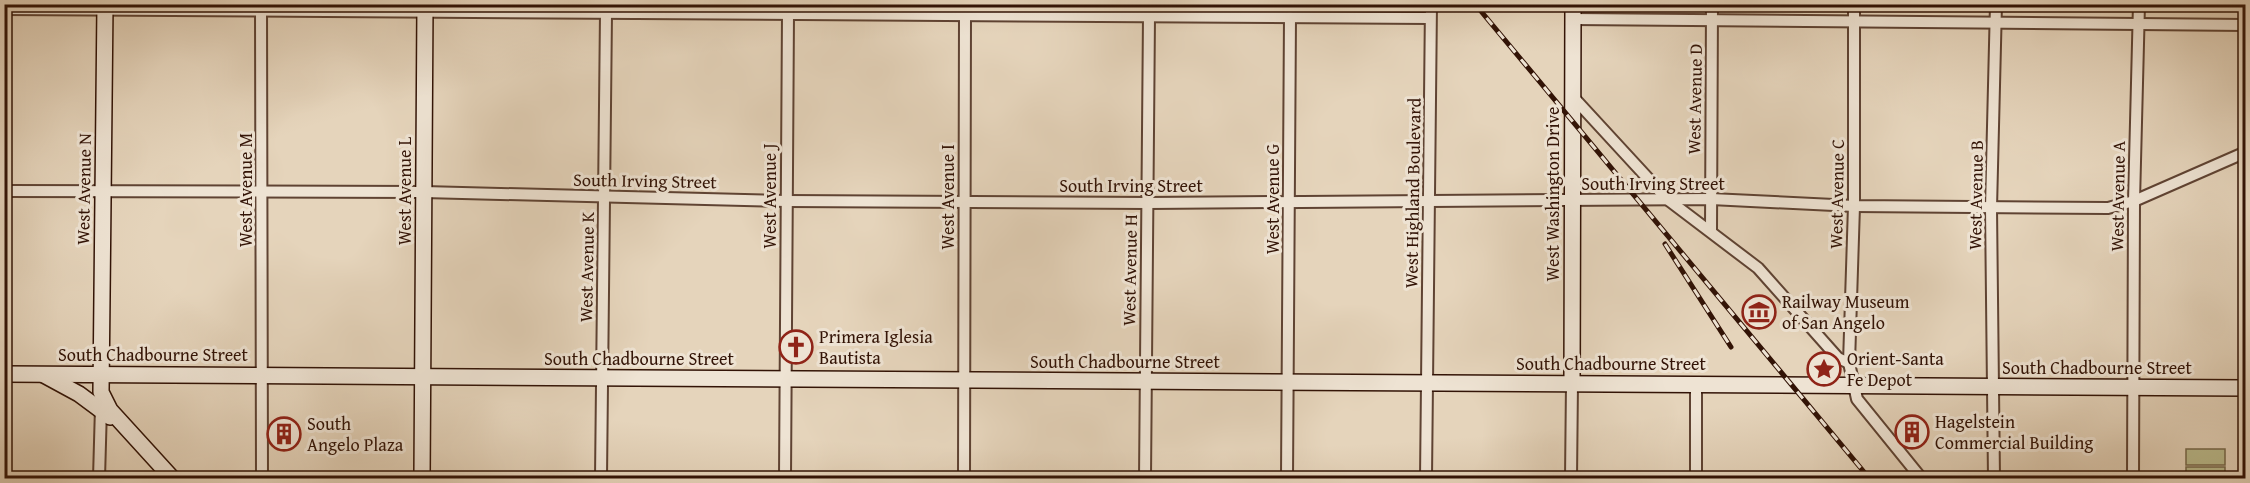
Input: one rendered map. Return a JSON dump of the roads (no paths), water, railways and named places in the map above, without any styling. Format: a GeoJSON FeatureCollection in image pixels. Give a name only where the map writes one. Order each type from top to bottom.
{"type":"FeatureCollection","features":[{"type":"Feature","properties":{"kind":"main road","name":"West Avenue N"},"geometry":{"type":"LineString","coordinates":[[101,392],[105,7]]}},
{"type":"Feature","properties":{"kind":"main road","name":"West Avenue L"},"geometry":{"type":"LineString","coordinates":[[422,478],[425,8]]}},
{"type":"Feature","properties":{"kind":"main road","name":"West Washington Drive"},"geometry":{"type":"LineString","coordinates":[[1572,383],[1573,12]]}},
{"type":"Feature","properties":{"kind":"main road","name":"South Chadbourne Street"},"geometry":{"type":"LineString","coordinates":[[4,374],[2246,387]]}},
{"type":"Feature","properties":{"kind":"main road"},"geometry":{"type":"LineString","coordinates":[[41,374],[79,393],[101,411],[122,423]]}},
{"type":"Feature","properties":{"kind":"main road"},"geometry":{"type":"LineString","coordinates":[[101,392],[103,400],[172,478]]}},
{"type":"Feature","properties":{"kind":"street","name":"West Highland Boulevard"},"geometry":{"type":"LineString","coordinates":[[1426,478],[1431,4]]}},
{"type":"Feature","properties":{"kind":"street","name":"West Avenue D"},"geometry":{"type":"LineString","coordinates":[[1711,230],[1712,4]]}},
{"type":"Feature","properties":{"kind":"street","name":"West Avenue C"},"geometry":{"type":"LineString","coordinates":[[1852,384],[1850,363],[1854,206],[1854,4]]}},
{"type":"Feature","properties":{"kind":"street","name":"West Avenue B"},"geometry":{"type":"LineString","coordinates":[[1994,478],[1991,208],[1996,4]]}},
{"type":"Feature","properties":{"kind":"street","name":"West Avenue A"},"geometry":{"type":"LineString","coordinates":[[2133,478],[2134,201],[2139,4]]}},
{"type":"Feature","properties":{"kind":"street","name":"West Avenue M"},"geometry":{"type":"LineString","coordinates":[[261,8],[262,478]]}},
{"type":"Feature","properties":{"kind":"street"},"geometry":{"type":"LineString","coordinates":[[4,9],[425,8],[606,13],[1430,18]]}},
{"type":"Feature","properties":{"kind":"street"},"geometry":{"type":"LineString","coordinates":[[1573,12],[1712,21],[2246,25]]}},
{"type":"Feature","properties":{"kind":"street","name":"West Avenue K"},"geometry":{"type":"LineString","coordinates":[[601,478],[606,13]]}},
{"type":"Feature","properties":{"kind":"street","name":"West Avenue J"},"geometry":{"type":"LineString","coordinates":[[785,478],[788,14]]}},
{"type":"Feature","properties":{"kind":"street","name":"West Avenue I"},"geometry":{"type":"LineString","coordinates":[[964,478],[965,15]]}},
{"type":"Feature","properties":{"kind":"street","name":"West Avenue H"},"geometry":{"type":"LineString","coordinates":[[1145,478],[1144,381],[1149,16]]}},
{"type":"Feature","properties":{"kind":"street","name":"West Avenue G"},"geometry":{"type":"LineString","coordinates":[[1287,478],[1290,17]]}},
{"type":"Feature","properties":{"kind":"street"},"geometry":{"type":"LineString","coordinates":[[1573,97],[1667,200],[1711,230],[1758,268],[1838,358],[1850,363]]}},
{"type":"Feature","properties":{"kind":"street","name":"South Irving Street"},"geometry":{"type":"LineString","coordinates":[[4,191],[424,192],[787,201],[1148,203],[1711,200],[1854,206],[2108,208],[2134,201],[2246,152]]}},
{"type":"Feature","properties":{"kind":"street"},"geometry":{"type":"LineString","coordinates":[[1571,478],[1572,383]]}},
{"type":"Feature","properties":{"kind":"street"},"geometry":{"type":"LineString","coordinates":[[1696,384],[1696,478]]}},
{"type":"Feature","properties":{"kind":"street"},"geometry":{"type":"LineString","coordinates":[[1852,384],[1857,399],[1921,478]]}},
{"type":"Feature","properties":{"kind":"street"},"geometry":{"type":"LineString","coordinates":[[99,478],[101,392]]}},
{"type":"Feature","properties":{"kind":"railway"},"geometry":{"type":"LineString","coordinates":[[1475,4],[1869,478]]}},
{"type":"Feature","properties":{"kind":"railway"},"geometry":{"type":"LineString","coordinates":[[1665,244],[1731,347]]}},
{"type":"Feature","properties":{"kind":"place","name":"Railway Museum of San Angelo"},"geometry":{"type":"Point","coordinates":[1759,312]}},
{"type":"Feature","properties":{"kind":"place","name":"Primera Iglesia Bautista"},"geometry":{"type":"Point","coordinates":[796,347]}},
{"type":"Feature","properties":{"kind":"place","name":"Orient-Santa Fe Depot"},"geometry":{"type":"Point","coordinates":[1824,369]}},
{"type":"Feature","properties":{"kind":"place","name":"Hagelstein Commercial Building"},"geometry":{"type":"Point","coordinates":[1912,432]}},
{"type":"Feature","properties":{"kind":"place","name":"South Angelo Plaza"},"geometry":{"type":"Point","coordinates":[284,434]}}]}
